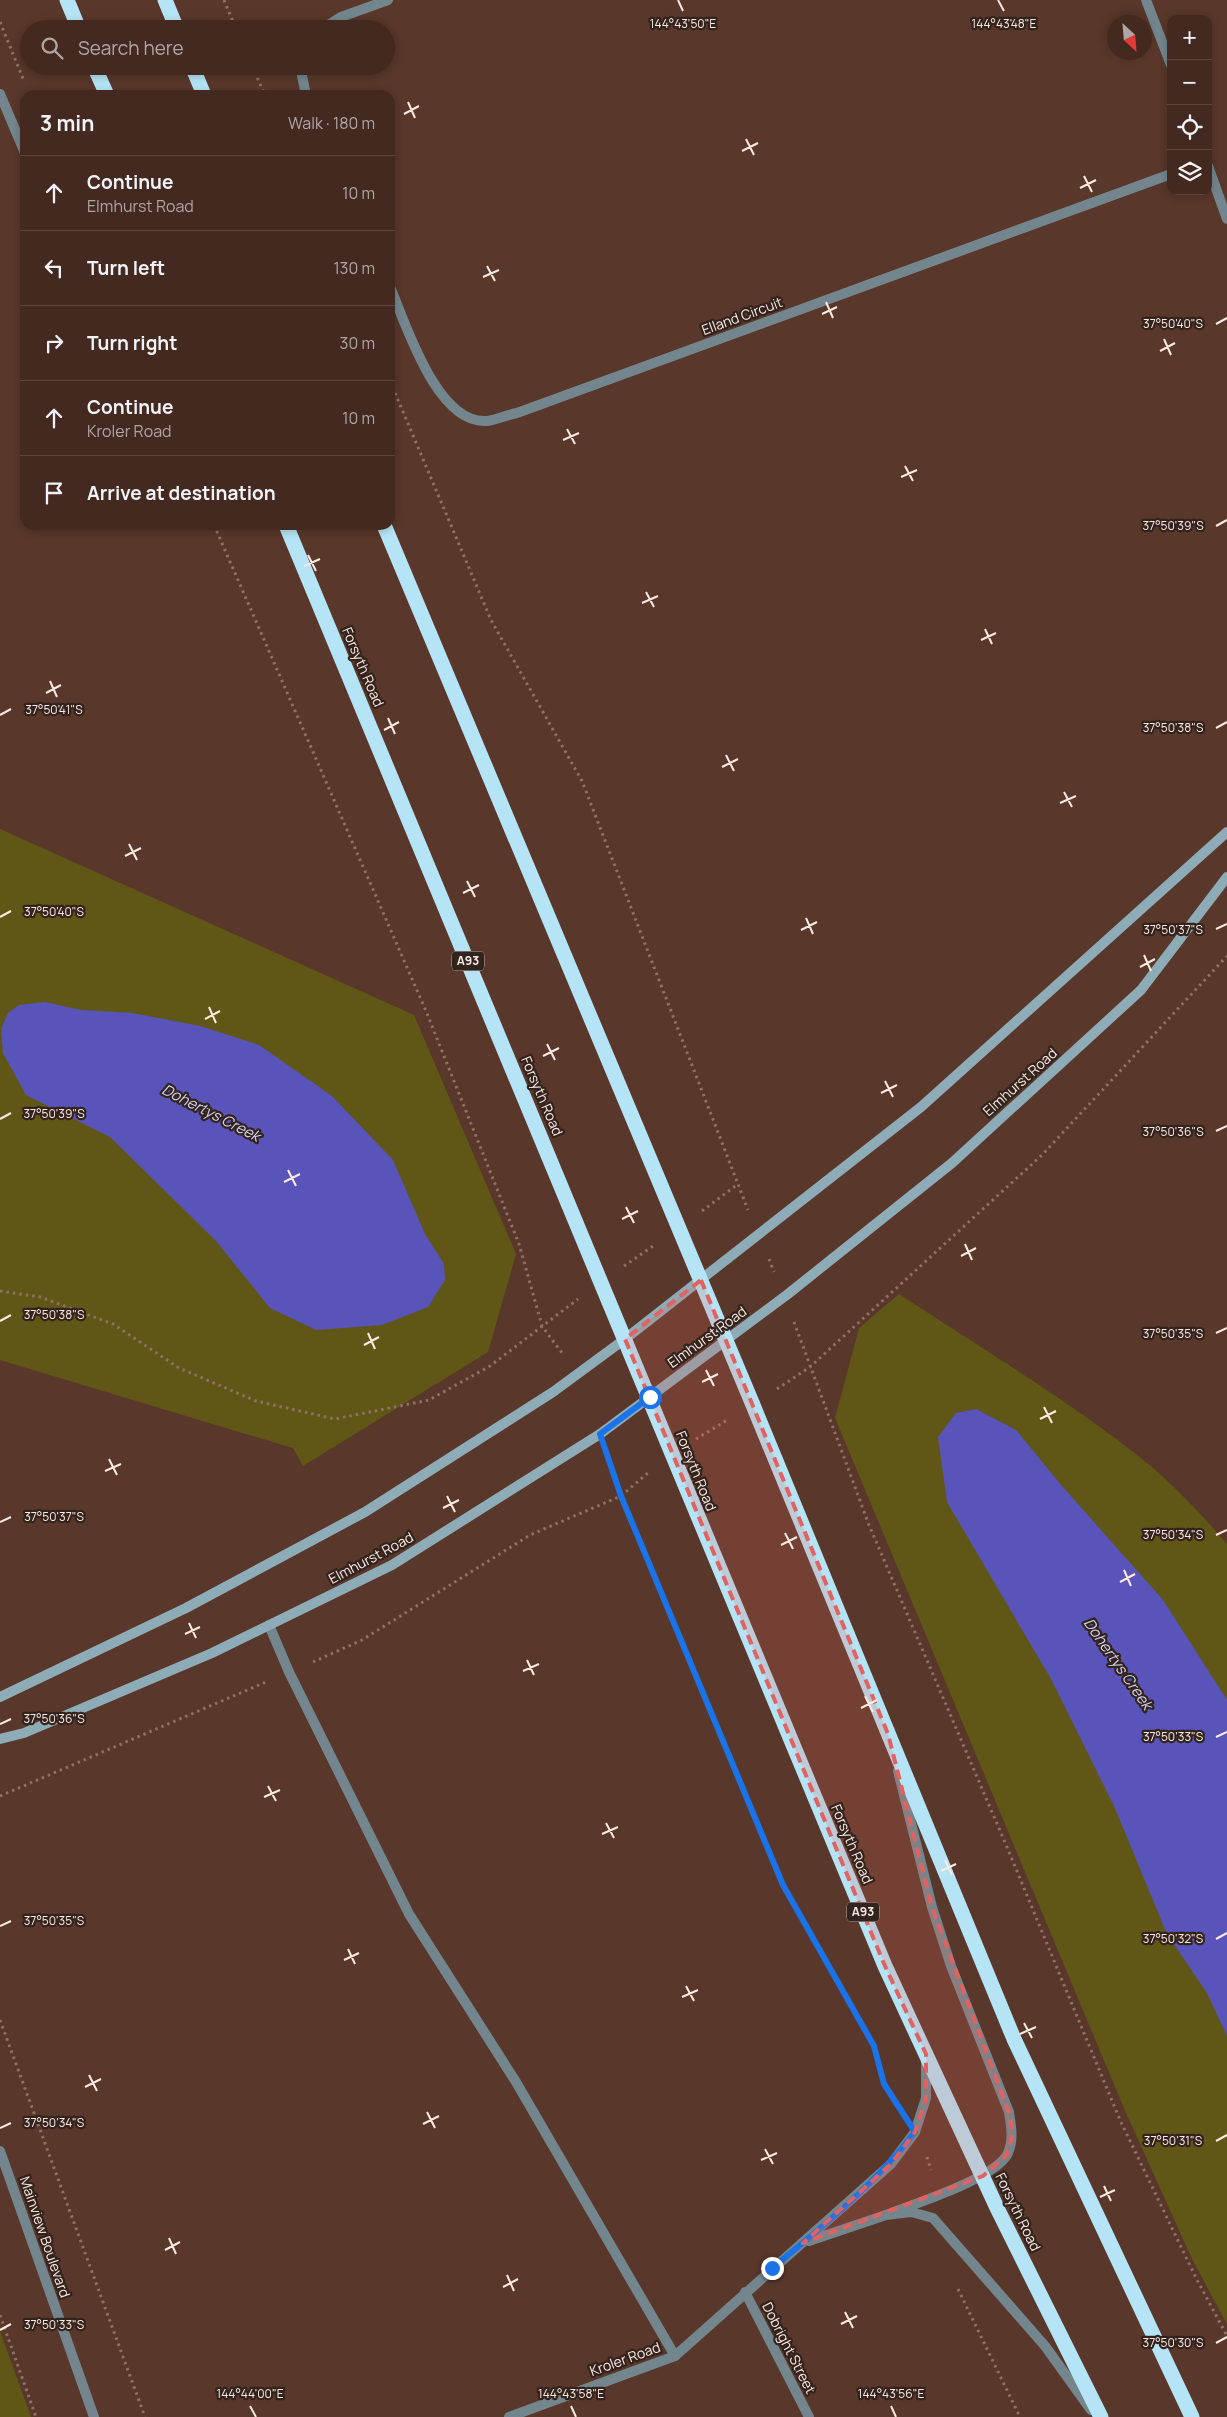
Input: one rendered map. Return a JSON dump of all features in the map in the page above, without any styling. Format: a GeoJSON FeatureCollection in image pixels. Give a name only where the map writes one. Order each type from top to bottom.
{"type":"FeatureCollection","features":[{"type":"Feature","properties":{"kind":"highway"},"geometry":{"type":"LineString","coordinates":[[66,0],[75,20]]}},
{"type":"Feature","properties":{"kind":"highway"},"geometry":{"type":"LineString","coordinates":[[165,0],[173,20]]}},
{"type":"Feature","properties":{"kind":"highway"},"geometry":{"type":"LineString","coordinates":[[98,75],[105,90]]}},
{"type":"Feature","properties":{"kind":"highway"},"geometry":{"type":"LineString","coordinates":[[196,75],[202,90]]}},
{"type":"Feature","properties":{"kind":"highway","name":"Forsyth Road"},"geometry":{"type":"LineString","coordinates":[[288,530],[650,1397],[670,1454],[885,1966],[983,2176],[1101,2417]]}},
{"type":"Feature","properties":{"kind":"highway"},"geometry":{"type":"LineString","coordinates":[[386,530],[700,1280],[1014,2039],[1192,2417]]}},
{"type":"Feature","properties":{"kind":"street"},"geometry":{"type":"LineString","coordinates":[[336,20],[388,0]]}},
{"type":"Feature","properties":{"kind":"street"},"geometry":{"type":"LineString","coordinates":[[1146,0],[1169,60]]}},
{"type":"Feature","properties":{"kind":"street"},"geometry":{"type":"LineString","coordinates":[[302,75],[305,90]]}},
{"type":"Feature","properties":{"kind":"street"},"geometry":{"type":"LineString","coordinates":[[0,94],[20,141]]}},
{"type":"Feature","properties":{"kind":"street","name":"Elland Circuit"},"geometry":{"type":"LineString","coordinates":[[395,298],[431,380],[443,398],[459,414],[486,422],[517,413],[1167,175]]}},
{"type":"Feature","properties":{"kind":"street"},"geometry":{"type":"LineString","coordinates":[[1212,177],[1227,219]]}},
{"type":"Feature","properties":{"kind":"street"},"geometry":{"type":"LineString","coordinates":[[0,1697],[186,1608],[365,1512],[577,1374],[625,1339],[921,1107],[1227,832]]}},
{"type":"Feature","properties":{"kind":"street","name":"Elmhurst Road"},"geometry":{"type":"LineString","coordinates":[[0,1738],[24,1733],[212,1653],[392,1565],[600,1434],[788,1294],[952,1163],[1139,992],[1227,877]]}},
{"type":"Feature","properties":{"kind":"street"},"geometry":{"type":"LineString","coordinates":[[269,1625],[289,1672],[409,1914],[516,2082],[674,2356]]}},
{"type":"Feature","properties":{"kind":"street"},"geometry":{"type":"LineString","coordinates":[[803,2243],[886,2214],[983,2176],[1007,2155],[1013,2133],[1009,2112],[951,1966],[937,1924],[888,1734]]}},
{"type":"Feature","properties":{"kind":"street"},"geometry":{"type":"LineString","coordinates":[[915,2132],[926,2098],[926,2054]]}},
{"type":"Feature","properties":{"kind":"street","name":"Kroler Road"},"geometry":{"type":"LineString","coordinates":[[509,2417],[674,2356],[890,2164],[915,2132]]}},
{"type":"Feature","properties":{"kind":"street","name":"Mainview Boulevard"},"geometry":{"type":"LineString","coordinates":[[0,2151],[94,2417]]}},
{"type":"Feature","properties":{"kind":"street"},"geometry":{"type":"LineString","coordinates":[[886,2214],[911,2212],[934,2218],[1045,2346],[1096,2417]]}},
{"type":"Feature","properties":{"kind":"street","name":"Dobright Street"},"geometry":{"type":"LineString","coordinates":[[745,2292],[809,2417]]}},
{"type":"Feature","properties":{"kind":"path"},"geometry":{"type":"LineString","coordinates":[[224,0],[232,20]]}},
{"type":"Feature","properties":{"kind":"path"},"geometry":{"type":"LineString","coordinates":[[0,22],[20,69]]}},
{"type":"Feature","properties":{"kind":"path"},"geometry":{"type":"LineString","coordinates":[[22,75],[27,86]]}},
{"type":"Feature","properties":{"kind":"path"},"geometry":{"type":"LineString","coordinates":[[256,75],[263,90]]}},
{"type":"Feature","properties":{"kind":"path"},"geometry":{"type":"LineString","coordinates":[[395,393],[491,620],[582,781],[738,1184]]}},
{"type":"Feature","properties":{"kind":"path"},"geometry":{"type":"LineString","coordinates":[[216,530],[426,1011],[519,1244],[542,1326],[577,1374]]}},
{"type":"Feature","properties":{"kind":"path"},"geometry":{"type":"LineString","coordinates":[[600,1434],[621,1496],[783,1885],[874,2046],[884,2084],[915,2132],[930,2163],[932,2196]]}},
{"type":"Feature","properties":{"kind":"path"},"geometry":{"type":"LineString","coordinates":[[0,2020],[146,2417]]}},
{"type":"Feature","properties":{"kind":"path"},"geometry":{"type":"LineString","coordinates":[[956,2284],[1020,2417]]}},
{"type":"Feature","properties":{"kind":"path"},"geometry":{"type":"LineString","coordinates":[[0,2315],[36,2417]]}},
{"type":"Feature","properties":{"kind":"highlighted area"},"geometry":{"type":"Polygon","coordinates":[[[701,1280],[888,1734],[932,1907],[1009,2112],[1013,2133],[1007,2155],[983,2176],[803,2243],[891,2164],[915,2132],[926,2098],[926,2054],[885,1966],[625,1339],[701,1280]]]}},
{"type":"Feature","properties":{"kind":"shaded area"},"geometry":{"type":"Polygon","coordinates":[[[0,829],[414,1015],[516,1254],[488,1352],[303,1466],[293,1448],[0,1360],[0,829]]]}},
{"type":"Feature","properties":{"kind":"shaded area"},"geometry":{"type":"Polygon","coordinates":[[[899,1294],[1056,1396],[1117,1440],[1168,1482],[1227,1544],[1227,2324],[1193,2261],[1126,2113],[835,1418],[859,1328],[899,1294]]]}},
{"type":"Feature","properties":{"kind":"shaded area"},"geometry":{"type":"Polygon","coordinates":[[[0,2331],[31,2417],[0,2417],[0,2331]]]}},
{"type":"Feature","properties":{"kind":"water","name":"Dohertys Creek"},"geometry":{"type":"Polygon","coordinates":[[[45,1002],[81,1010],[132,1013],[200,1026],[259,1045],[332,1096],[393,1160],[425,1234],[444,1264],[445,1280],[428,1307],[382,1325],[316,1330],[270,1308],[216,1241],[110,1137],[26,1095],[3,1053],[1,1029],[8,1013],[19,1005],[45,1002]]]}},
{"type":"Feature","properties":{"kind":"water","name":"Dohertys Creek"},"geometry":{"type":"Polygon","coordinates":[[[976,1409],[1016,1430],[1062,1486],[1163,1600],[1227,1700],[1227,2036],[1207,1993],[1167,1934],[1114,1806],[1051,1679],[947,1502],[938,1437],[956,1413],[976,1409]]]}},
{"type":"Feature","properties":{"kind":"route"},"geometry":{"type":"LineString","coordinates":[[650,1397],[600,1434],[621,1496],[783,1885],[874,2046],[884,2084],[915,2132],[890,2164],[803,2243],[772,2268]]}}]}
